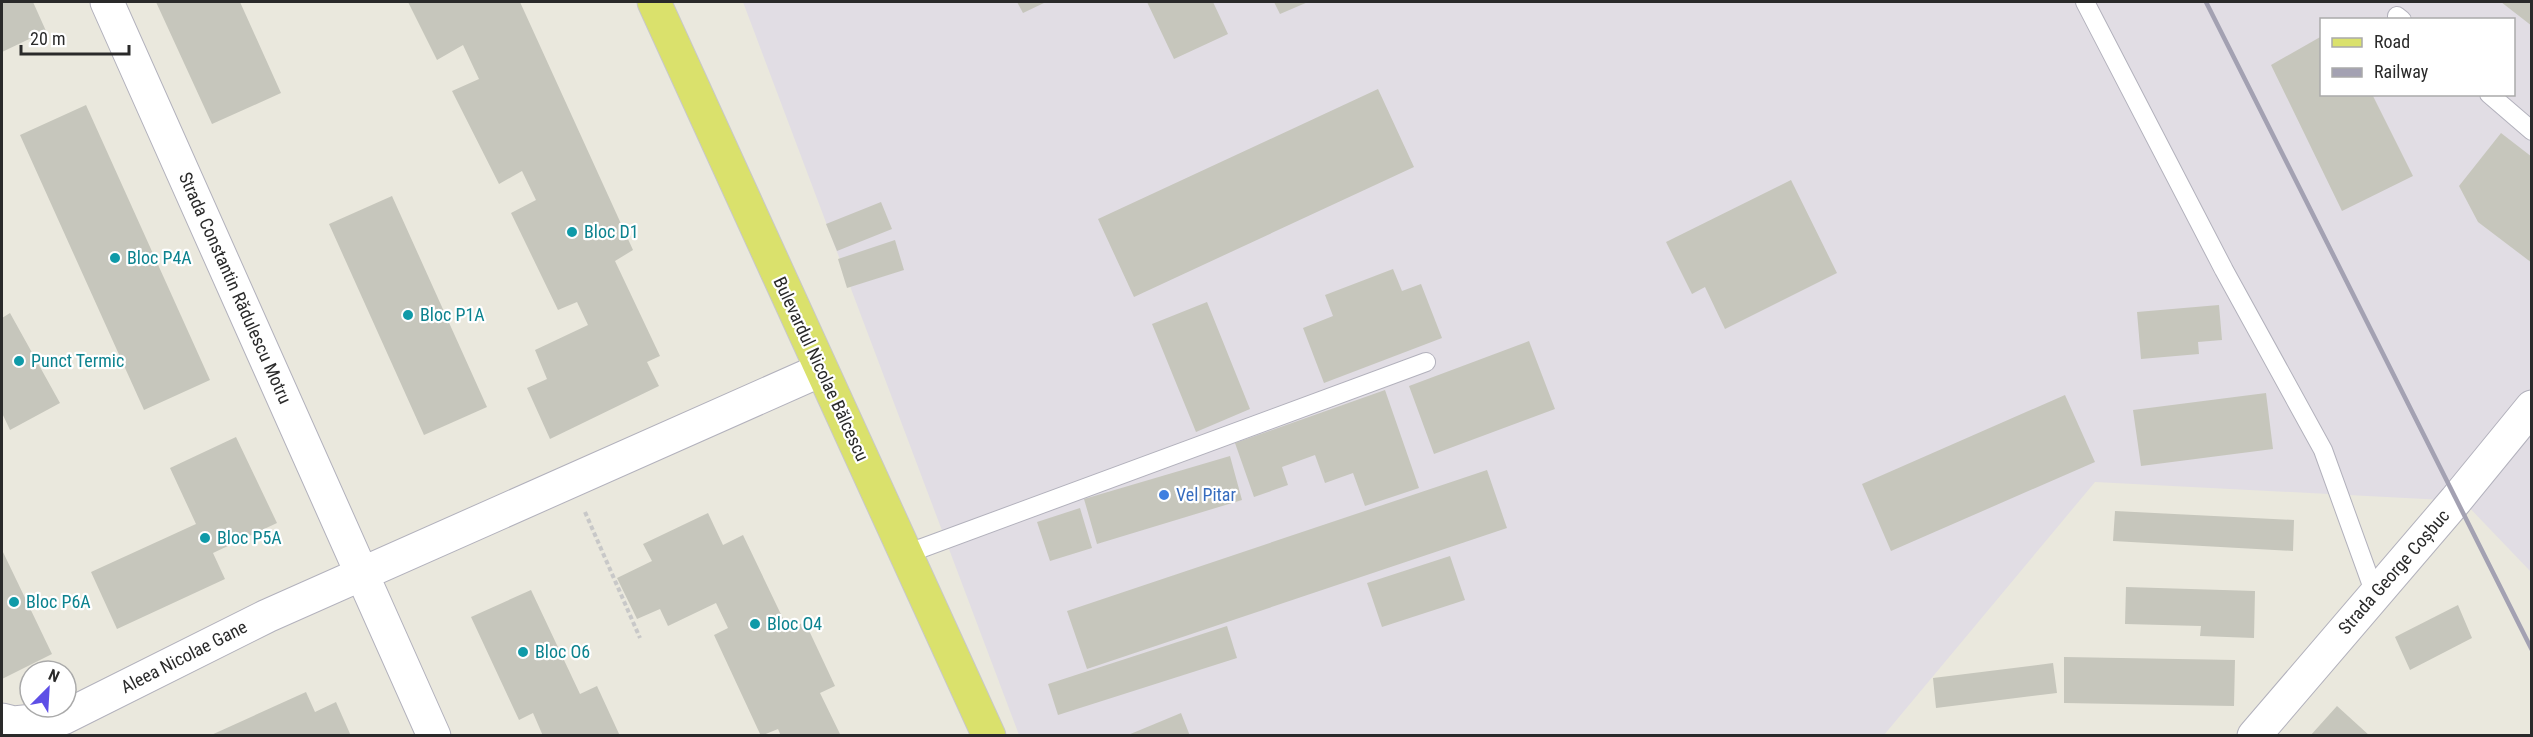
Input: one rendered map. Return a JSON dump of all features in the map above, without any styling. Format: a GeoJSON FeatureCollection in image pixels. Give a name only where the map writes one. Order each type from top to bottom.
{"type":"FeatureCollection","features":[{"type":"Feature","properties":{"kind":"main road","name":"Bulevardul Nicolae Bălcescu"},"geometry":{"type":"LineString","coordinates":[[654,2],[989,735]]}},
{"type":"Feature","properties":{"kind":"street","name":"Strada Constantin Rădulescu Motru"},"geometry":{"type":"LineString","coordinates":[[107,2],[434,735]]}},
{"type":"Feature","properties":{"kind":"street"},"geometry":{"type":"LineString","coordinates":[[363,574],[821,370]]}},
{"type":"Feature","properties":{"kind":"street","name":"Strada George Coșbuc"},"geometry":{"type":"LineString","coordinates":[[2254,735],[2532,407]]}},
{"type":"Feature","properties":{"kind":"street","name":"Aleea Nicolae Gane"},"geometry":{"type":"LineString","coordinates":[[2,720],[67,727],[267,616],[363,574]]}},
{"type":"Feature","properties":{"kind":"lane"},"geometry":{"type":"LineString","coordinates":[[2085,2],[2224,270],[2324,450],[2375,594]]}},
{"type":"Feature","properties":{"kind":"lane"},"geometry":{"type":"LineString","coordinates":[[2491,96],[2532,131]]}},
{"type":"Feature","properties":{"kind":"lane"},"geometry":{"type":"LineString","coordinates":[[906,554],[1426,362]]}},
{"type":"Feature","properties":{"kind":"path"},"geometry":{"type":"LineString","coordinates":[[571,481],[640,638]]}},
{"type":"Feature","properties":{"kind":"shaded area"},"geometry":{"type":"Polygon","coordinates":[[[743,2],[2531,2],[2531,572],[2463,501],[2095,482],[1884,735],[1019,735],[743,2]]]}},
{"type":"Feature","properties":{"kind":"building"},"geometry":{"type":"Polygon","coordinates":[[[2,2],[33,2],[46,31],[2,52],[2,2]]]}},
{"type":"Feature","properties":{"kind":"building"},"geometry":{"type":"Polygon","coordinates":[[[156,2],[240,2],[281,93],[212,124],[156,2]]]}},
{"type":"Feature","properties":{"kind":"building","name":"Bloc D1"},"geometry":{"type":"Polygon","coordinates":[[[408,2],[520,2],[633,250],[615,261],[660,356],[647,362],[659,386],[550,439],[527,388],[547,379],[535,350],[588,325],[577,302],[558,310],[511,213],[536,200],[522,171],[499,184],[452,91],[479,79],[463,45],[437,60],[408,2]]]}},
{"type":"Feature","properties":{"kind":"building"},"geometry":{"type":"Polygon","coordinates":[[[1017,2],[1046,2],[1023,13],[1017,2]]]}},
{"type":"Feature","properties":{"kind":"building"},"geometry":{"type":"Polygon","coordinates":[[[1147,2],[1213,2],[1228,34],[1174,59],[1147,2]]]}},
{"type":"Feature","properties":{"kind":"building"},"geometry":{"type":"Polygon","coordinates":[[[1274,2],[1308,2],[1280,14],[1274,2]]]}},
{"type":"Feature","properties":{"kind":"building"},"geometry":{"type":"Polygon","coordinates":[[[2501,2],[2532,2],[2532,26],[2501,2]]]}},
{"type":"Feature","properties":{"kind":"building"},"geometry":{"type":"Polygon","coordinates":[[[2320,37],[2320,96],[2373,96],[2413,176],[2342,211],[2271,65],[2320,37]]]}},
{"type":"Feature","properties":{"kind":"building"},"geometry":{"type":"Polygon","coordinates":[[[1378,89],[1414,167],[1134,297],[1098,219],[1378,89]]]}},
{"type":"Feature","properties":{"kind":"building","name":"Bloc P4A"},"geometry":{"type":"Polygon","coordinates":[[[86,105],[210,380],[144,410],[20,135],[86,105]]]}},
{"type":"Feature","properties":{"kind":"building"},"geometry":{"type":"Polygon","coordinates":[[[2501,133],[2532,157],[2532,263],[2478,222],[2459,186],[2501,133]]]}},
{"type":"Feature","properties":{"kind":"building"},"geometry":{"type":"Polygon","coordinates":[[[1791,180],[1837,273],[1725,329],[1705,287],[1692,294],[1666,242],[1791,180]]]}},
{"type":"Feature","properties":{"kind":"building","name":"Bloc P1A"},"geometry":{"type":"Polygon","coordinates":[[[392,196],[487,407],[424,435],[329,224],[392,196]]]}},
{"type":"Feature","properties":{"kind":"building"},"geometry":{"type":"Polygon","coordinates":[[[881,202],[892,229],[837,251],[826,224],[881,202]]]}},
{"type":"Feature","properties":{"kind":"building"},"geometry":{"type":"Polygon","coordinates":[[[895,240],[904,270],[847,288],[838,259],[895,240]]]}},
{"type":"Feature","properties":{"kind":"building"},"geometry":{"type":"Polygon","coordinates":[[[1393,269],[1402,291],[1421,284],[1442,338],[1324,383],[1303,328],[1333,316],[1325,295],[1393,269]]]}},
{"type":"Feature","properties":{"kind":"building"},"geometry":{"type":"Polygon","coordinates":[[[1207,302],[1250,409],[1196,432],[1152,324],[1207,302]]]}},
{"type":"Feature","properties":{"kind":"building"},"geometry":{"type":"Polygon","coordinates":[[[2219,305],[2222,340],[2198,342],[2199,354],[2141,359],[2137,312],[2219,305]]]}},
{"type":"Feature","properties":{"kind":"building","name":"Punct Termic"},"geometry":{"type":"Polygon","coordinates":[[[10,313],[60,403],[10,430],[2,413],[2,318],[10,313]]]}},
{"type":"Feature","properties":{"kind":"building"},"geometry":{"type":"Polygon","coordinates":[[[1529,341],[1555,409],[1434,454],[1409,386],[1529,341]]]}},
{"type":"Feature","properties":{"kind":"building"},"geometry":{"type":"Polygon","coordinates":[[[1385,390],[1419,488],[1365,506],[1353,473],[1325,483],[1315,455],[1282,467],[1288,485],[1254,497],[1235,443],[1385,390]]]}},
{"type":"Feature","properties":{"kind":"building"},"geometry":{"type":"Polygon","coordinates":[[[2266,393],[2273,449],[2141,466],[2133,410],[2266,393]]]}},
{"type":"Feature","properties":{"kind":"building"},"geometry":{"type":"Polygon","coordinates":[[[2065,395],[2095,462],[1891,551],[1862,484],[2065,395]]]}},
{"type":"Feature","properties":{"kind":"building","name":"Bloc P5A"},"geometry":{"type":"Polygon","coordinates":[[[236,437],[277,523],[213,553],[225,579],[117,629],[91,572],[196,524],[170,468],[236,437]]]}},
{"type":"Feature","properties":{"kind":"building"},"geometry":{"type":"Polygon","coordinates":[[[1230,456],[1242,500],[1097,544],[1084,499],[1230,456]]]}},
{"type":"Feature","properties":{"kind":"building"},"geometry":{"type":"Polygon","coordinates":[[[1487,470],[1507,528],[1087,669],[1067,611],[1487,470]]]}},
{"type":"Feature","properties":{"kind":"building"},"geometry":{"type":"Polygon","coordinates":[[[1080,508],[1092,548],[1050,561],[1037,522],[1080,508]]]}},
{"type":"Feature","properties":{"kind":"building"},"geometry":{"type":"Polygon","coordinates":[[[2115,511],[2294,520],[2293,551],[2113,541],[2115,511]]]}},
{"type":"Feature","properties":{"kind":"building","name":"Bloc O4"},"geometry":{"type":"Polygon","coordinates":[[[708,513],[723,545],[743,535],[788,629],[805,622],[835,686],[820,693],[841,736],[781,736],[778,729],[761,736],[714,635],[728,628],[716,603],[668,626],[660,609],[637,619],[617,578],[652,561],[643,544],[708,513]]]}},
{"type":"Feature","properties":{"kind":"building","name":"Bloc P6A"},"geometry":{"type":"Polygon","coordinates":[[[2,550],[52,654],[42,659],[18,659],[18,671],[2,679],[2,550]]]}},
{"type":"Feature","properties":{"kind":"building"},"geometry":{"type":"Polygon","coordinates":[[[1450,556],[1465,600],[1382,627],[1367,583],[1450,556]]]}},
{"type":"Feature","properties":{"kind":"building"},"geometry":{"type":"Polygon","coordinates":[[[2126,587],[2255,591],[2254,638],[2200,636],[2201,626],[2125,624],[2126,587]]]}},
{"type":"Feature","properties":{"kind":"building","name":"Bloc O6"},"geometry":{"type":"Polygon","coordinates":[[[531,590],[580,694],[597,686],[620,736],[543,736],[533,713],[519,720],[471,617],[531,590]]]}},
{"type":"Feature","properties":{"kind":"building"},"geometry":{"type":"Polygon","coordinates":[[[2458,605],[2472,638],[2410,670],[2395,637],[2458,605]]]}},
{"type":"Feature","properties":{"kind":"building"},"geometry":{"type":"Polygon","coordinates":[[[1227,626],[1237,658],[1058,715],[1048,684],[1227,626]]]}},
{"type":"Feature","properties":{"kind":"building"},"geometry":{"type":"Polygon","coordinates":[[[2064,657],[2235,660],[2234,706],[2064,703],[2064,657]]]}},
{"type":"Feature","properties":{"kind":"building"},"geometry":{"type":"Polygon","coordinates":[[[2053,663],[2057,693],[1936,708],[1933,678],[2053,663]]]}},
{"type":"Feature","properties":{"kind":"building"},"geometry":{"type":"Polygon","coordinates":[[[306,692],[315,712],[336,702],[351,736],[209,736],[306,692]]]}},
{"type":"Feature","properties":{"kind":"building"},"geometry":{"type":"Polygon","coordinates":[[[2337,706],[2370,736],[2310,736],[2337,706]]]}},
{"type":"Feature","properties":{"kind":"building"},"geometry":{"type":"Polygon","coordinates":[[[1181,713],[1190,736],[1128,736],[1128,735],[1181,713]]]}},
{"type":"Feature","properties":{"kind":"railway"},"geometry":{"type":"LineString","coordinates":[[2206,2],[2532,650]]}},
{"type":"Feature","properties":{"kind":"place","name":"Bloc D1"},"geometry":{"type":"Point","coordinates":[572,232]}},
{"type":"Feature","properties":{"kind":"place","name":"Bloc P4A"},"geometry":{"type":"Point","coordinates":[115,258]}},
{"type":"Feature","properties":{"kind":"place","name":"Bloc P1A"},"geometry":{"type":"Point","coordinates":[408,315]}},
{"type":"Feature","properties":{"kind":"place","name":"Punct Termic"},"geometry":{"type":"Point","coordinates":[19,361]}},
{"type":"Feature","properties":{"kind":"place","name":"Vel Pitar"},"geometry":{"type":"Point","coordinates":[1164,495]}},
{"type":"Feature","properties":{"kind":"place","name":"Bloc P5A"},"geometry":{"type":"Point","coordinates":[205,538]}},
{"type":"Feature","properties":{"kind":"place","name":"Bloc P6A"},"geometry":{"type":"Point","coordinates":[14,602]}},
{"type":"Feature","properties":{"kind":"place","name":"Bloc O4"},"geometry":{"type":"Point","coordinates":[755,624]}},
{"type":"Feature","properties":{"kind":"place","name":"Bloc O6"},"geometry":{"type":"Point","coordinates":[523,652]}}]}
